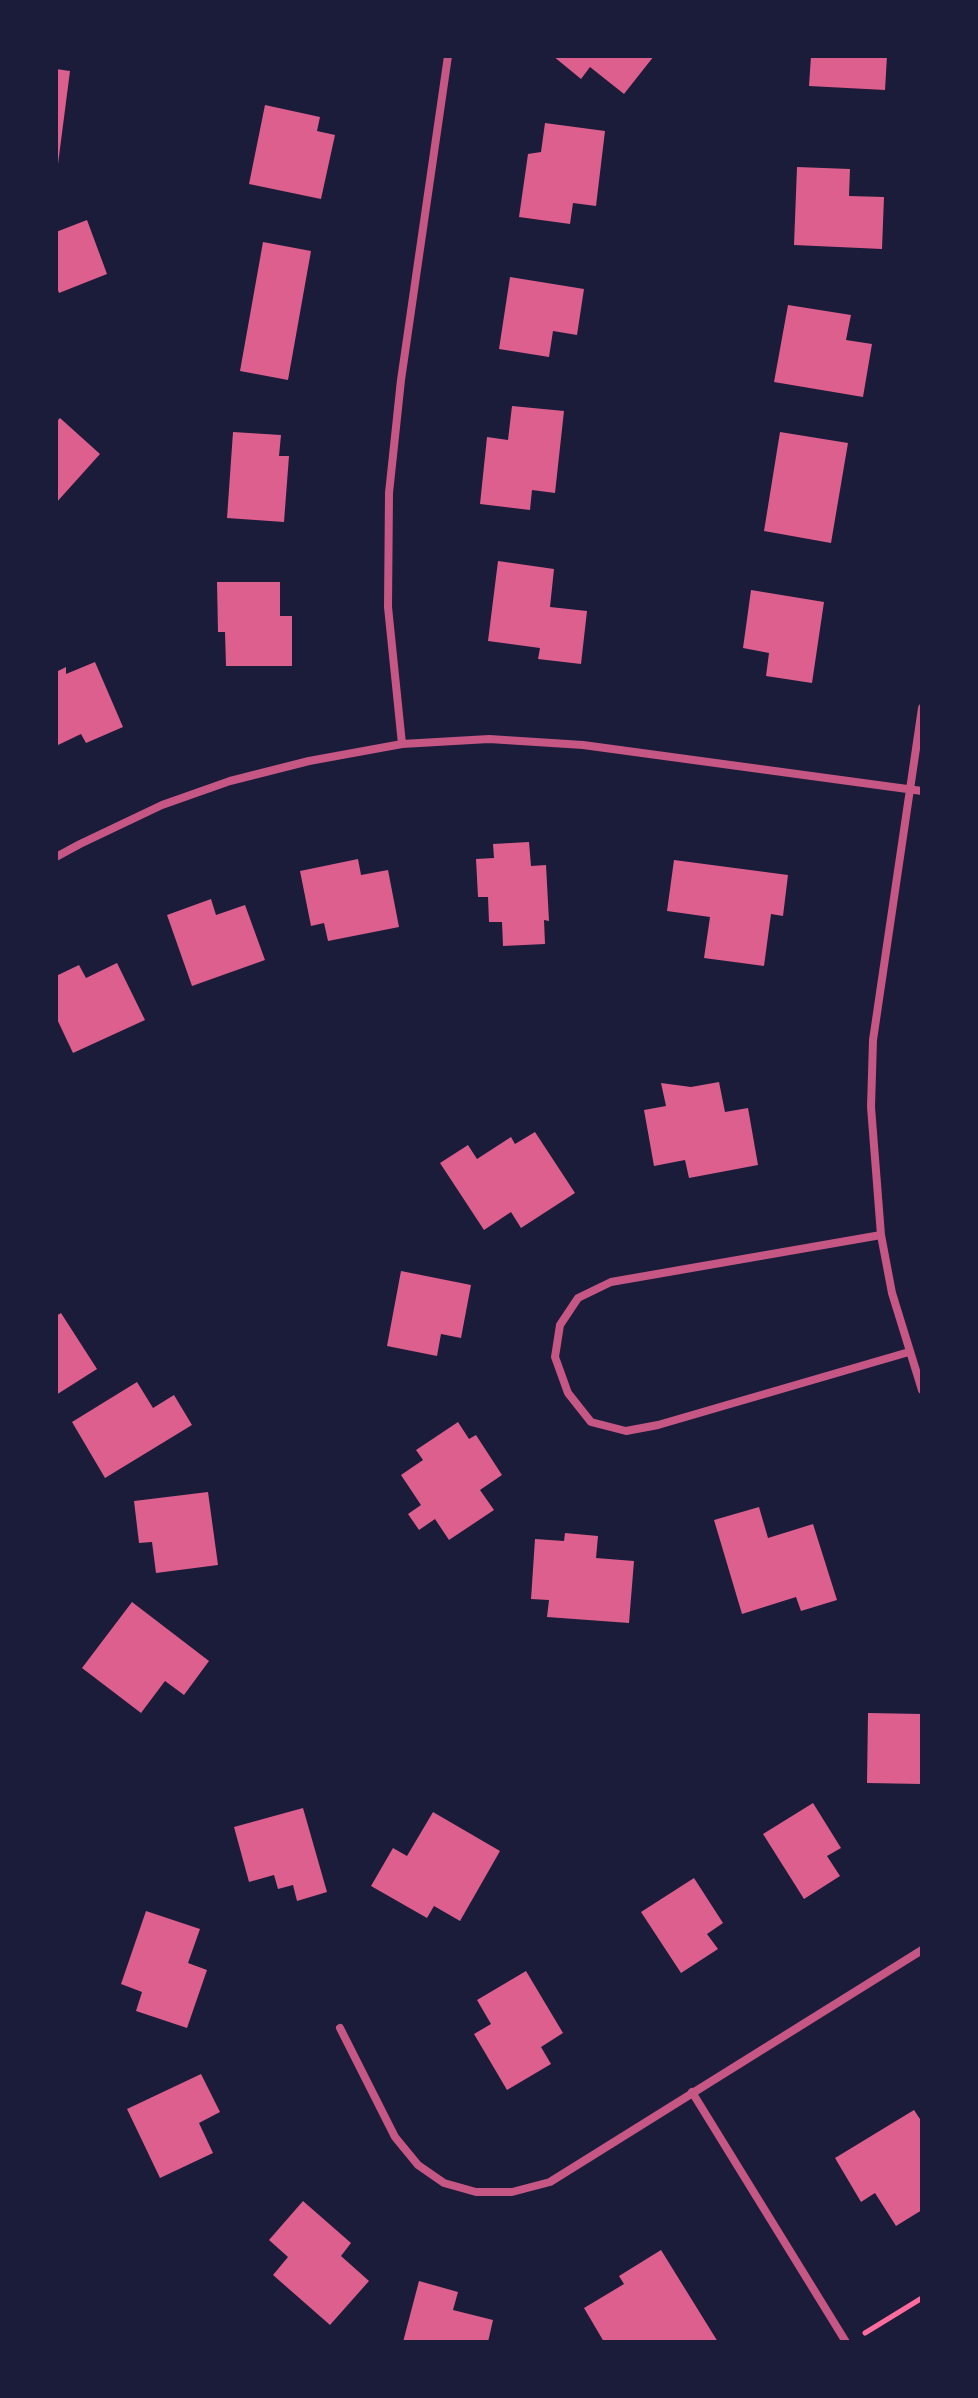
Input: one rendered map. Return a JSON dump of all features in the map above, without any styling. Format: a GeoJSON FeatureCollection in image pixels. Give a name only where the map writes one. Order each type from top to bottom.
{"type":"FeatureCollection","features":[{"type":"Feature","properties":{"kind":"street"},"geometry":{"type":"LineString","coordinates":[[402,744],[388,607],[389,493],[401,380],[448,56]]}},
{"type":"Feature","properties":{"kind":"street"},"geometry":{"type":"LineString","coordinates":[[922,708],[873,1040],[871,1107],[881,1235],[892,1293],[922,1390]]}},
{"type":"Feature","properties":{"kind":"street"},"geometry":{"type":"LineString","coordinates":[[56,857],[162,805],[230,781],[309,761],[402,744],[489,739],[583,745],[922,791]]}},
{"type":"Feature","properties":{"kind":"street"},"geometry":{"type":"LineString","coordinates":[[881,1235],[611,1282],[578,1298],[560,1325],[555,1357],[568,1393],[591,1422],[626,1431],[658,1425],[909,1352]]}},
{"type":"Feature","properties":{"kind":"street"},"geometry":{"type":"LineString","coordinates":[[340,2028],[395,2137],[418,2165],[444,2183],[476,2192],[512,2192],[550,2182],[922,1950]]}},
{"type":"Feature","properties":{"kind":"street"},"geometry":{"type":"LineString","coordinates":[[692,2092],[846,2342]]}},
{"type":"Feature","properties":{"kind":"path"},"geometry":{"type":"LineString","coordinates":[[864,2334],[922,2298]]}},
{"type":"Feature","properties":{"kind":"building"},"geometry":{"type":"Polygon","coordinates":[[[553,56],[654,56],[624,94],[590,67],[581,79],[553,56]]]}},
{"type":"Feature","properties":{"kind":"building"},"geometry":{"type":"Polygon","coordinates":[[[811,56],[887,56],[885,90],[809,86],[811,56]]]}},
{"type":"Feature","properties":{"kind":"building"},"geometry":{"type":"Polygon","coordinates":[[[56,69],[70,71],[58,164],[56,164],[56,69]]]}},
{"type":"Feature","properties":{"kind":"building"},"geometry":{"type":"Polygon","coordinates":[[[265,105],[320,117],[317,131],[335,135],[321,199],[249,184],[265,105]]]}},
{"type":"Feature","properties":{"kind":"building"},"geometry":{"type":"Polygon","coordinates":[[[545,123],[605,131],[596,206],[573,203],[570,224],[519,217],[528,154],[541,152],[545,123]]]}},
{"type":"Feature","properties":{"kind":"building"},"geometry":{"type":"Polygon","coordinates":[[[797,167],[850,169],[849,196],[884,197],[882,249],[794,245],[797,167]]]}},
{"type":"Feature","properties":{"kind":"building"},"geometry":{"type":"Polygon","coordinates":[[[87,220],[107,274],[59,293],[56,285],[56,232],[87,220]]]}},
{"type":"Feature","properties":{"kind":"building"},"geometry":{"type":"Polygon","coordinates":[[[263,242],[311,251],[288,380],[240,371],[263,242]]]}},
{"type":"Feature","properties":{"kind":"building"},"geometry":{"type":"Polygon","coordinates":[[[510,277],[584,289],[577,335],[553,331],[549,357],[499,349],[510,277]]]}},
{"type":"Feature","properties":{"kind":"building"},"geometry":{"type":"Polygon","coordinates":[[[788,305],[851,315],[846,340],[872,344],[863,397],[774,382],[788,305]]]}},
{"type":"Feature","properties":{"kind":"building"},"geometry":{"type":"Polygon","coordinates":[[[512,406],[564,411],[555,493],[532,490],[530,510],[480,504],[487,437],[508,440],[512,406]]]}},
{"type":"Feature","properties":{"kind":"building"},"geometry":{"type":"Polygon","coordinates":[[[60,418],[100,454],[56,503],[56,422],[60,418]]]}},
{"type":"Feature","properties":{"kind":"building"},"geometry":{"type":"Polygon","coordinates":[[[233,432],[281,435],[279,456],[289,456],[284,522],[227,518],[233,432]]]}},
{"type":"Feature","properties":{"kind":"building"},"geometry":{"type":"Polygon","coordinates":[[[780,432],[848,443],[831,543],[764,531],[780,432]]]}},
{"type":"Feature","properties":{"kind":"building"},"geometry":{"type":"Polygon","coordinates":[[[498,561],[554,569],[550,607],[587,611],[581,664],[538,659],[540,648],[488,641],[498,561]]]}},
{"type":"Feature","properties":{"kind":"building"},"geometry":{"type":"Polygon","coordinates":[[[217,582],[280,582],[280,616],[292,616],[292,666],[226,666],[225,632],[218,632],[217,582]]]}},
{"type":"Feature","properties":{"kind":"building"},"geometry":{"type":"Polygon","coordinates":[[[751,590],[824,602],[812,683],[766,676],[769,653],[743,648],[751,590]]]}},
{"type":"Feature","properties":{"kind":"building"},"geometry":{"type":"Polygon","coordinates":[[[95,662],[123,727],[86,743],[81,734],[56,746],[56,672],[66,667],[66,674],[95,662]]]}},
{"type":"Feature","properties":{"kind":"building"},"geometry":{"type":"Polygon","coordinates":[[[529,842],[531,866],[546,865],[549,921],[544,920],[545,944],[503,946],[502,922],[489,922],[488,897],[478,897],[476,859],[494,858],[493,844],[529,842]]]}},
{"type":"Feature","properties":{"kind":"building"},"geometry":{"type":"Polygon","coordinates":[[[358,859],[361,875],[388,870],[399,927],[328,941],[324,923],[311,926],[300,871],[358,859]]]}},
{"type":"Feature","properties":{"kind":"building"},"geometry":{"type":"Polygon","coordinates":[[[674,860],[788,875],[783,916],[771,914],[764,966],[704,958],[710,917],[667,911],[674,860]]]}},
{"type":"Feature","properties":{"kind":"building"},"geometry":{"type":"Polygon","coordinates":[[[211,899],[216,915],[245,905],[265,960],[192,986],[167,915],[211,899]]]}},
{"type":"Feature","properties":{"kind":"building"},"geometry":{"type":"Polygon","coordinates":[[[117,963],[145,1020],[73,1053],[56,1017],[56,976],[79,965],[86,978],[117,963]]]}},
{"type":"Feature","properties":{"kind":"building"},"geometry":{"type":"Polygon","coordinates":[[[719,1082],[725,1112],[748,1108],[758,1165],[689,1178],[685,1160],[654,1166],[644,1110],[666,1106],[661,1083],[691,1087],[719,1082]]]}},
{"type":"Feature","properties":{"kind":"building"},"geometry":{"type":"Polygon","coordinates":[[[535,1132],[575,1193],[521,1228],[511,1212],[484,1230],[440,1163],[468,1145],[477,1159],[511,1137],[515,1144],[535,1132]]]}},
{"type":"Feature","properties":{"kind":"building"},"geometry":{"type":"Polygon","coordinates":[[[401,1271],[471,1285],[461,1338],[441,1334],[437,1356],[387,1346],[401,1271]]]}},
{"type":"Feature","properties":{"kind":"building"},"geometry":{"type":"Polygon","coordinates":[[[61,1313],[97,1369],[56,1395],[56,1316],[61,1313]]]}},
{"type":"Feature","properties":{"kind":"building"},"geometry":{"type":"Polygon","coordinates":[[[137,1382],[153,1408],[174,1395],[192,1425],[105,1478],[72,1422],[137,1382]]]}},
{"type":"Feature","properties":{"kind":"building"},"geometry":{"type":"Polygon","coordinates":[[[458,1422],[469,1439],[476,1435],[502,1475],[480,1490],[494,1510],[449,1540],[435,1519],[419,1530],[408,1514],[421,1505],[401,1475],[423,1460],[416,1450],[458,1422]]]}},
{"type":"Feature","properties":{"kind":"building"},"geometry":{"type":"Polygon","coordinates":[[[208,1492],[218,1565],[156,1573],[152,1542],[139,1543],[134,1501],[208,1492]]]}},
{"type":"Feature","properties":{"kind":"building"},"geometry":{"type":"Polygon","coordinates":[[[759,1507],[768,1538],[813,1524],[837,1600],[801,1611],[796,1597],[742,1614],[714,1520],[759,1507]]]}},
{"type":"Feature","properties":{"kind":"building"},"geometry":{"type":"Polygon","coordinates":[[[565,1533],[598,1536],[596,1558],[634,1561],[629,1623],[547,1617],[549,1600],[531,1599],[535,1539],[564,1541],[565,1533]]]}},
{"type":"Feature","properties":{"kind":"building"},"geometry":{"type":"Polygon","coordinates":[[[132,1602],[209,1661],[184,1695],[165,1681],[141,1713],[82,1668],[132,1602]]]}},
{"type":"Feature","properties":{"kind":"building"},"geometry":{"type":"Polygon","coordinates":[[[868,1713],[922,1714],[922,1784],[867,1783],[868,1713]]]}},
{"type":"Feature","properties":{"kind":"building"},"geometry":{"type":"Polygon","coordinates":[[[813,1803],[841,1848],[827,1856],[840,1876],[804,1899],[763,1834],[813,1803]]]}},
{"type":"Feature","properties":{"kind":"building"},"geometry":{"type":"Polygon","coordinates":[[[303,1808],[327,1892],[297,1901],[293,1885],[278,1889],[274,1875],[249,1882],[234,1827],[303,1808]]]}},
{"type":"Feature","properties":{"kind":"building"},"geometry":{"type":"Polygon","coordinates":[[[433,1812],[500,1851],[460,1921],[434,1906],[427,1918],[371,1886],[393,1848],[407,1856],[433,1812]]]}},
{"type":"Feature","properties":{"kind":"building"},"geometry":{"type":"Polygon","coordinates":[[[694,1878],[723,1923],[707,1934],[718,1949],[681,1973],[641,1912],[694,1878]]]}},
{"type":"Feature","properties":{"kind":"building"},"geometry":{"type":"Polygon","coordinates":[[[146,1911],[200,1929],[188,1963],[207,1970],[187,2028],[136,2011],[142,1992],[121,1984],[146,1911]]]}},
{"type":"Feature","properties":{"kind":"building"},"geometry":{"type":"Polygon","coordinates":[[[526,1971],[563,2033],[541,2047],[551,2064],[507,2090],[474,2034],[491,2024],[477,2000],[526,1971]]]}},
{"type":"Feature","properties":{"kind":"building"},"geometry":{"type":"Polygon","coordinates":[[[201,2074],[220,2112],[199,2123],[213,2153],[160,2178],[127,2109],[201,2074]]]}},
{"type":"Feature","properties":{"kind":"building"},"geometry":{"type":"Polygon","coordinates":[[[914,2110],[922,2122],[922,2210],[896,2226],[875,2193],[861,2202],[835,2158],[914,2110]]]}},
{"type":"Feature","properties":{"kind":"building"},"geometry":{"type":"Polygon","coordinates":[[[303,2201],[351,2243],[341,2256],[369,2281],[330,2325],[273,2275],[288,2257],[269,2240],[303,2201]]]}},
{"type":"Feature","properties":{"kind":"building"},"geometry":{"type":"Polygon","coordinates":[[[661,2250],[718,2342],[604,2342],[584,2308],[624,2284],[619,2276],[661,2250]]]}},
{"type":"Feature","properties":{"kind":"building"},"geometry":{"type":"Polygon","coordinates":[[[419,2281],[458,2292],[453,2310],[493,2320],[488,2342],[403,2342],[419,2281]]]}}]}
